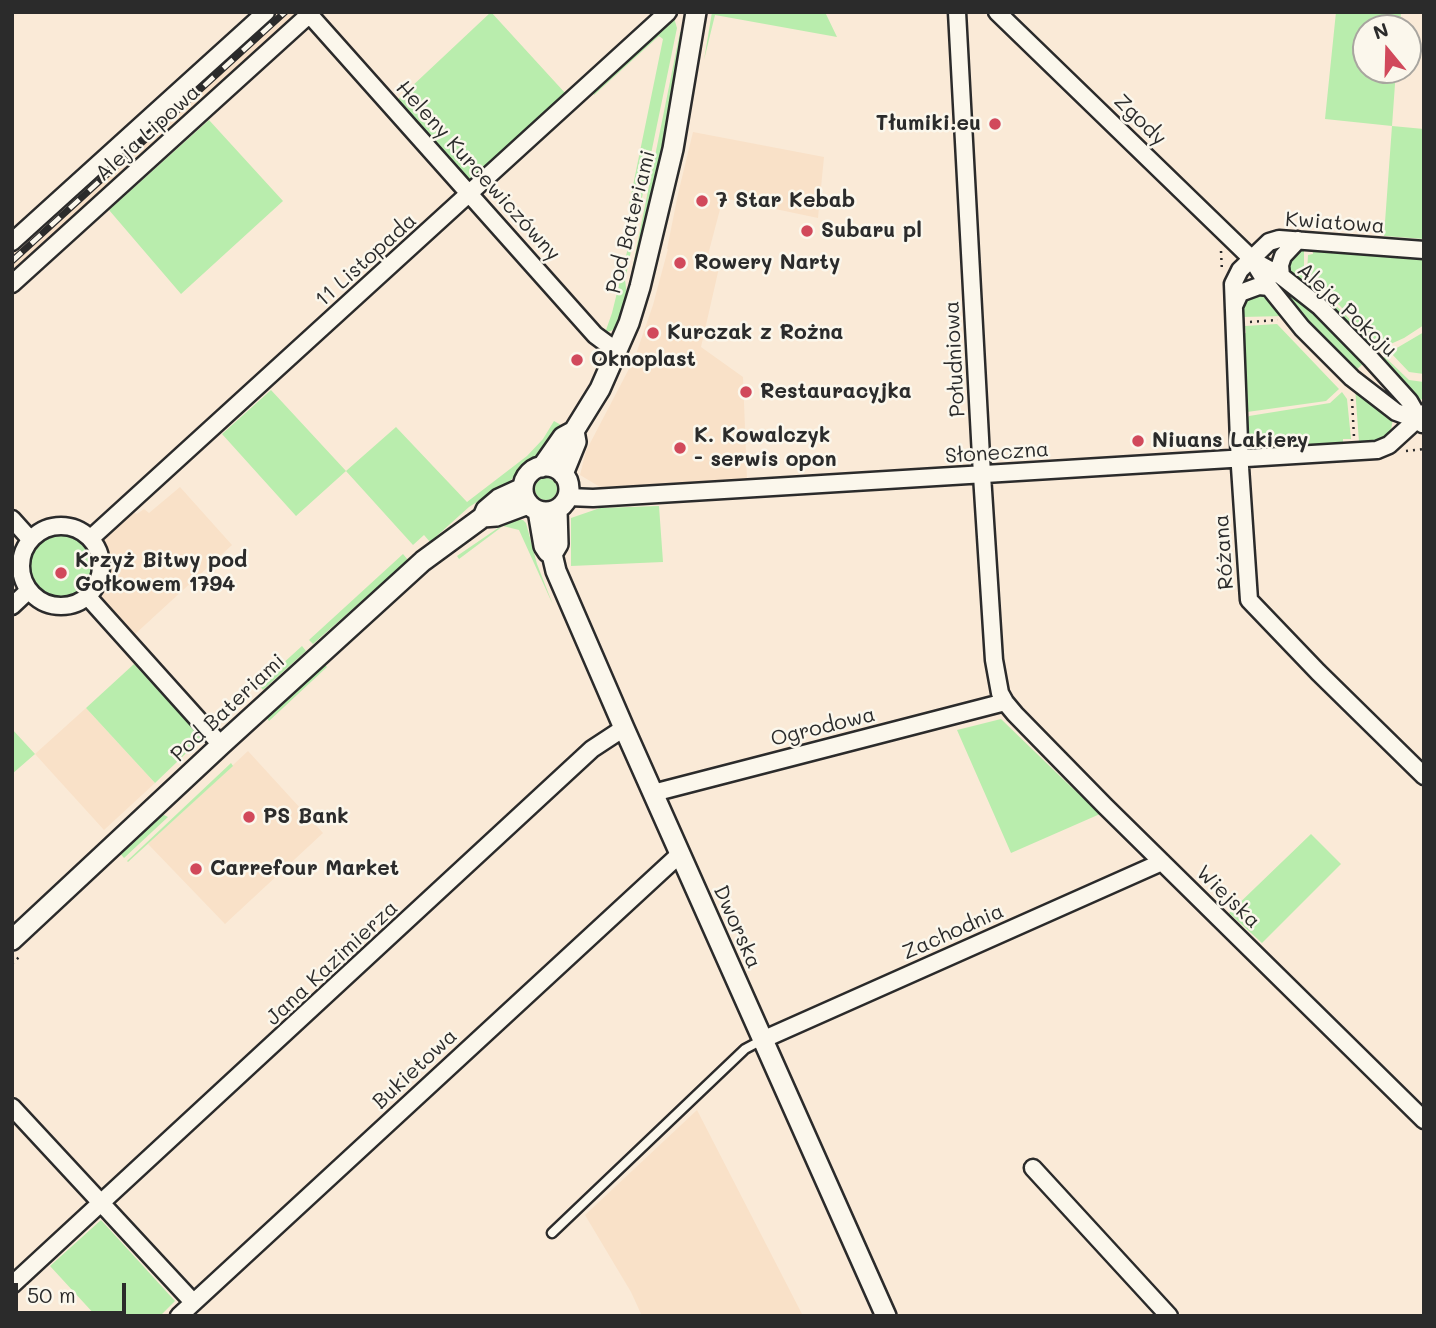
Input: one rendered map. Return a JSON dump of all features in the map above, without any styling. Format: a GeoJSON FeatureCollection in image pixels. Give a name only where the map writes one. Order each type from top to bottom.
{"type":"FeatureCollection","features":[{"type":"Feature","properties":{"kind":"street","name":"Aleja Lipowa"},"geometry":{"type":"LineString","coordinates":[[12,242],[266,12]]}},
{"type":"Feature","properties":{"kind":"street","name":"11 Listopada"},"geometry":{"type":"LineString","coordinates":[[91,538],[668,12]]}},
{"type":"Feature","properties":{"kind":"street","name":"Pod Bateriami"},"geometry":{"type":"LineString","coordinates":[[17,947],[220,745],[423,561],[483,517],[492,517],[543,502],[529,475],[542,467],[563,437],[574,431],[600,389],[618,352],[640,287],[673,149],[696,12]]}},
{"type":"Feature","properties":{"kind":"street","name":"Południowa"},"geometry":{"type":"LineString","coordinates":[[957,12],[994,660],[997,682],[1004,702]]}},
{"type":"Feature","properties":{"kind":"street","name":"Zgody"},"geometry":{"type":"LineString","coordinates":[[997,12],[1252,259]]}},
{"type":"Feature","properties":{"kind":"street","name":"Aleja Lipowa"},"geometry":{"type":"LineString","coordinates":[[12,284],[310,13]]}},
{"type":"Feature","properties":{"kind":"street","name":"Heleny Kurcewiczówny"},"geometry":{"type":"LineString","coordinates":[[310,13],[595,335],[618,352]]}},
{"type":"Feature","properties":{"kind":"street","name":"Kwiatowa"},"geometry":{"type":"LineString","coordinates":[[1252,259],[1273,240],[1424,250]]}},
{"type":"Feature","properties":{"kind":"street"},"geometry":{"type":"LineString","coordinates":[[1233,318],[1235,299],[1240,293],[1275,281],[1283,256],[1298,240]]}},
{"type":"Feature","properties":{"kind":"street","name":"Aleja Pokoju"},"geometry":{"type":"LineString","coordinates":[[1252,259],[1275,281],[1319,306],[1409,401],[1422,420]]}},
{"type":"Feature","properties":{"kind":"street","name":"Różana"},"geometry":{"type":"LineString","coordinates":[[1252,259],[1234,279],[1233,318],[1249,600],[1424,776]]}},
{"type":"Feature","properties":{"kind":"street","name":"Aleja Pokoju"},"geometry":{"type":"LineString","coordinates":[[1275,281],[1302,328],[1353,378],[1396,412],[1422,420]]}},
{"type":"Feature","properties":{"kind":"street","name":"Słoneczna"},"geometry":{"type":"LineString","coordinates":[[543,502],[1377,450],[1389,445],[1422,420]]}},
{"type":"Feature","properties":{"kind":"street","name":"Pod Bateriami"},"geometry":{"type":"LineString","coordinates":[[563,474],[576,442],[574,431]]}},
{"type":"Feature","properties":{"kind":"street"},"geometry":{"type":"LineString","coordinates":[[542,467],[553,467],[563,474],[569,485],[543,502]]}},
{"type":"Feature","properties":{"kind":"street","name":"Dworska"},"geometry":{"type":"LineString","coordinates":[[543,502],[544,545],[552,554],[556,571],[624,728],[886,1316]]}},
{"type":"Feature","properties":{"kind":"street"},"geometry":{"type":"LineString","coordinates":[[12,519],[30,539]]}},
{"type":"Feature","properties":{"kind":"street"},"geometry":{"type":"LineString","coordinates":[[60,525],[71,526],[91,538],[99,551],[102,566],[99,582],[88,597],[64,607],[51,606],[39,601],[28,591],[21,575],[21,555],[30,539],[46,528],[60,525]]}},
{"type":"Feature","properties":{"kind":"street"},"geometry":{"type":"LineString","coordinates":[[12,606],[28,591]]}},
{"type":"Feature","properties":{"kind":"street"},"geometry":{"type":"LineString","coordinates":[[88,597],[220,745]]}},
{"type":"Feature","properties":{"kind":"street","name":"Ogrodowa"},"geometry":{"type":"LineString","coordinates":[[653,793],[1004,702]]}},
{"type":"Feature","properties":{"kind":"street","name":"Wiejska"},"geometry":{"type":"LineString","coordinates":[[1004,702],[1161,862],[1424,1120]]}},
{"type":"Feature","properties":{"kind":"street","name":"Jana Kazimierza"},"geometry":{"type":"LineString","coordinates":[[12,1285],[592,749],[624,728]]}},
{"type":"Feature","properties":{"kind":"street","name":"Bukietowa"},"geometry":{"type":"LineString","coordinates":[[179,1316],[680,854]]}},
{"type":"Feature","properties":{"kind":"street","name":"Zachodnia"},"geometry":{"type":"LineString","coordinates":[[762,1040],[1161,862]]}},
{"type":"Feature","properties":{"kind":"street"},"geometry":{"type":"LineString","coordinates":[[12,1107],[193,1303]]}},
{"type":"Feature","properties":{"kind":"street"},"geometry":{"type":"LineString","coordinates":[[1033,1168],[1169,1316]]}},
{"type":"Feature","properties":{"kind":"lane"},"geometry":{"type":"LineString","coordinates":[[552,1233],[745,1049],[762,1040]]}},
{"type":"Feature","properties":{"kind":"path"},"geometry":{"type":"LineString","coordinates":[[1221,249],[1222,274]]}},
{"type":"Feature","properties":{"kind":"path"},"geometry":{"type":"LineString","coordinates":[[1233,318],[1278,320]]}},
{"type":"Feature","properties":{"kind":"path"},"geometry":{"type":"LineString","coordinates":[[1352,396],[1355,451]]}},
{"type":"Feature","properties":{"kind":"path"},"geometry":{"type":"LineString","coordinates":[[1398,454],[1407,450],[1424,449]]}},
{"type":"Feature","properties":{"kind":"path"},"geometry":{"type":"LineString","coordinates":[[12,964],[17,947]]}},
{"type":"Feature","properties":{"kind":"shaded area"},"geometry":{"type":"Polygon","coordinates":[[[271,12],[301,12],[12,275],[12,249],[271,12]]]}},
{"type":"Feature","properties":{"kind":"shaded area"},"geometry":{"type":"Polygon","coordinates":[[[693,132],[824,157],[818,218],[723,198],[708,257],[721,259],[701,347],[743,377],[747,480],[600,487],[580,475],[586,451],[632,363],[635,364],[639,356],[636,354],[668,249],[693,132]]]}},
{"type":"Feature","properties":{"kind":"shaded area"},"geometry":{"type":"Polygon","coordinates":[[[180,487],[232,545],[133,636],[100,599],[106,562],[100,544],[133,512],[137,514],[144,509],[149,513],[180,487]]]}},
{"type":"Feature","properties":{"kind":"shaded area"},"geometry":{"type":"Polygon","coordinates":[[[86,708],[155,783],[104,830],[35,754],[86,708]]]}},
{"type":"Feature","properties":{"kind":"shaded area"},"geometry":{"type":"Polygon","coordinates":[[[248,751],[323,833],[225,924],[148,844],[248,751]]]}},
{"type":"Feature","properties":{"kind":"shaded area"},"geometry":{"type":"Polygon","coordinates":[[[697,1110],[803,1316],[642,1316],[631,1292],[585,1215],[697,1110]]]}},
{"type":"Feature","properties":{"kind":"green space"},"geometry":{"type":"Polygon","coordinates":[[[491,12],[566,94],[468,185],[393,104],[491,12]]]}},
{"type":"Feature","properties":{"kind":"green space"},"geometry":{"type":"Polygon","coordinates":[[[712,12],[825,12],[837,37],[715,15],[704,60],[712,12]]]}},
{"type":"Feature","properties":{"kind":"green space"},"geometry":{"type":"Polygon","coordinates":[[[1336,12],[1401,13],[1352,14],[1352,84],[1395,84],[1392,126],[1325,119],[1336,12]]]}},
{"type":"Feature","properties":{"kind":"green space"},"geometry":{"type":"Polygon","coordinates":[[[674,18],[677,28],[625,280],[627,295],[616,327],[605,332],[603,336],[600,330],[606,330],[612,313],[638,207],[629,205],[663,39],[659,36],[594,95],[592,91],[674,18]]]}},
{"type":"Feature","properties":{"kind":"green space"},"geometry":{"type":"Polygon","coordinates":[[[680,32],[685,32],[669,120],[631,294],[630,280],[680,32]]]}},
{"type":"Feature","properties":{"kind":"green space"},"geometry":{"type":"Polygon","coordinates":[[[209,120],[283,201],[181,294],[109,210],[209,120]]]}},
{"type":"Feature","properties":{"kind":"green space"},"geometry":{"type":"Polygon","coordinates":[[[1392,126],[1424,129],[1424,239],[1384,236],[1392,126]]]}},
{"type":"Feature","properties":{"kind":"green space"},"geometry":{"type":"Polygon","coordinates":[[[1277,248],[1304,250],[1304,274],[1380,349],[1375,353],[1285,276],[1276,255],[1277,248]]]}},
{"type":"Feature","properties":{"kind":"green space"},"geometry":{"type":"Polygon","coordinates":[[[1313,248],[1424,257],[1424,325],[1404,338],[1384,347],[1380,346],[1307,273],[1308,255],[1313,254],[1313,248]]]}},
{"type":"Feature","properties":{"kind":"green space"},"geometry":{"type":"Polygon","coordinates":[[[1265,271],[1318,312],[1365,362],[1355,371],[1310,331],[1265,271]]]}},
{"type":"Feature","properties":{"kind":"green space"},"geometry":{"type":"Polygon","coordinates":[[[1266,293],[1285,316],[1242,317],[1241,300],[1246,295],[1266,293]]]}},
{"type":"Feature","properties":{"kind":"green space"},"geometry":{"type":"Polygon","coordinates":[[[1277,324],[1339,389],[1326,401],[1247,412],[1241,334],[1246,333],[1245,326],[1277,324]]]}},
{"type":"Feature","properties":{"kind":"green space"},"geometry":{"type":"Polygon","coordinates":[[[1424,332],[1424,374],[1409,372],[1390,352],[1424,332]]]}},
{"type":"Feature","properties":{"kind":"green space"},"geometry":{"type":"Polygon","coordinates":[[[1385,357],[1409,380],[1424,382],[1424,397],[1418,402],[1381,360],[1385,357]]]}},
{"type":"Feature","properties":{"kind":"green space"},"geometry":{"type":"Polygon","coordinates":[[[1355,387],[1393,419],[1390,435],[1384,439],[1359,442],[1355,387]]]}},
{"type":"Feature","properties":{"kind":"green space"},"geometry":{"type":"Polygon","coordinates":[[[271,390],[346,471],[296,516],[222,434],[271,390]]]}},
{"type":"Feature","properties":{"kind":"green space"},"geometry":{"type":"Polygon","coordinates":[[[1342,392],[1347,399],[1351,439],[1343,439],[1343,443],[1255,448],[1248,442],[1246,421],[1249,416],[1330,403],[1342,392]]]}},
{"type":"Feature","properties":{"kind":"green space"},"geometry":{"type":"Polygon","coordinates":[[[554,421],[561,425],[541,453],[524,464],[510,481],[469,507],[430,542],[424,535],[413,545],[346,471],[396,427],[467,502],[527,456],[543,439],[554,421]]]}},
{"type":"Feature","properties":{"kind":"green space"},"geometry":{"type":"Polygon","coordinates":[[[546,478],[554,481],[557,489],[554,497],[546,500],[538,497],[535,489],[538,481],[546,478]]]}},
{"type":"Feature","properties":{"kind":"green space"},"geometry":{"type":"Polygon","coordinates":[[[659,506],[663,562],[571,566],[571,518],[600,508],[659,506]]]}},
{"type":"Feature","properties":{"kind":"green space"},"geometry":{"type":"Polygon","coordinates":[[[516,520],[526,523],[537,564],[553,605],[519,530],[503,526],[459,559],[457,556],[498,528],[516,520]]]}},
{"type":"Feature","properties":{"kind":"green space"},"geometry":{"type":"Polygon","coordinates":[[[55,536],[67,536],[83,544],[89,554],[89,578],[83,588],[67,596],[55,596],[39,588],[31,572],[31,560],[39,544],[55,536]]]}},
{"type":"Feature","properties":{"kind":"green space"},"geometry":{"type":"Polygon","coordinates":[[[403,554],[408,560],[313,644],[309,640],[403,554]]]}},
{"type":"Feature","properties":{"kind":"green space"},"geometry":{"type":"Polygon","coordinates":[[[302,646],[306,651],[263,690],[259,685],[302,646]]]}},
{"type":"Feature","properties":{"kind":"green space"},"geometry":{"type":"Polygon","coordinates":[[[323,663],[327,667],[269,721],[266,717],[323,663]]]}},
{"type":"Feature","properties":{"kind":"green space"},"geometry":{"type":"Polygon","coordinates":[[[134,664],[202,738],[155,783],[86,708],[134,664]]]}},
{"type":"Feature","properties":{"kind":"green space"},"geometry":{"type":"Polygon","coordinates":[[[1001,719],[1100,814],[1011,853],[957,730],[1001,719]]]}},
{"type":"Feature","properties":{"kind":"green space"},"geometry":{"type":"Polygon","coordinates":[[[12,729],[35,754],[12,774],[12,729]]]}},
{"type":"Feature","properties":{"kind":"green space"},"geometry":{"type":"Polygon","coordinates":[[[231,763],[233,766],[127,861],[231,763]]]}},
{"type":"Feature","properties":{"kind":"green space"},"geometry":{"type":"Polygon","coordinates":[[[157,816],[168,817],[124,858],[119,852],[157,816]]]}},
{"type":"Feature","properties":{"kind":"green space"},"geometry":{"type":"Polygon","coordinates":[[[1311,834],[1341,864],[1262,943],[1229,913],[1311,834]]]}},
{"type":"Feature","properties":{"kind":"green space"},"geometry":{"type":"Polygon","coordinates":[[[101,1220],[175,1301],[160,1316],[96,1316],[50,1266],[101,1220]]]}},
{"type":"Feature","properties":{"kind":"railway"},"geometry":{"type":"LineString","coordinates":[[12,261],[285,12]]}},
{"type":"Feature","properties":{"kind":"place","name":"Tłumiki.eu"},"geometry":{"type":"Point","coordinates":[995,124]}},
{"type":"Feature","properties":{"kind":"place","name":"7 Star Kebab"},"geometry":{"type":"Point","coordinates":[702,201]}},
{"type":"Feature","properties":{"kind":"place","name":"Subaru pl"},"geometry":{"type":"Point","coordinates":[807,231]}},
{"type":"Feature","properties":{"kind":"place","name":"Rowery Narty"},"geometry":{"type":"Point","coordinates":[680,263]}},
{"type":"Feature","properties":{"kind":"place","name":"Kurczak z Rożna"},"geometry":{"type":"Point","coordinates":[653,333]}},
{"type":"Feature","properties":{"kind":"place","name":"Oknoplast"},"geometry":{"type":"Point","coordinates":[577,360]}},
{"type":"Feature","properties":{"kind":"place","name":"Restauracyjka"},"geometry":{"type":"Point","coordinates":[746,392]}},
{"type":"Feature","properties":{"kind":"place","name":"Niuans Lakiery"},"geometry":{"type":"Point","coordinates":[1138,441]}},
{"type":"Feature","properties":{"kind":"place","name":"K. Kowalczyk - serwis opon"},"geometry":{"type":"Point","coordinates":[680,448]}},
{"type":"Feature","properties":{"kind":"place","name":"Krzyż Bitwy pod Gołkowem 1794"},"geometry":{"type":"Point","coordinates":[61,573]}},
{"type":"Feature","properties":{"kind":"place","name":"PS Bank"},"geometry":{"type":"Point","coordinates":[249,817]}},
{"type":"Feature","properties":{"kind":"place","name":"Carrefour Market"},"geometry":{"type":"Point","coordinates":[196,869]}}]}
